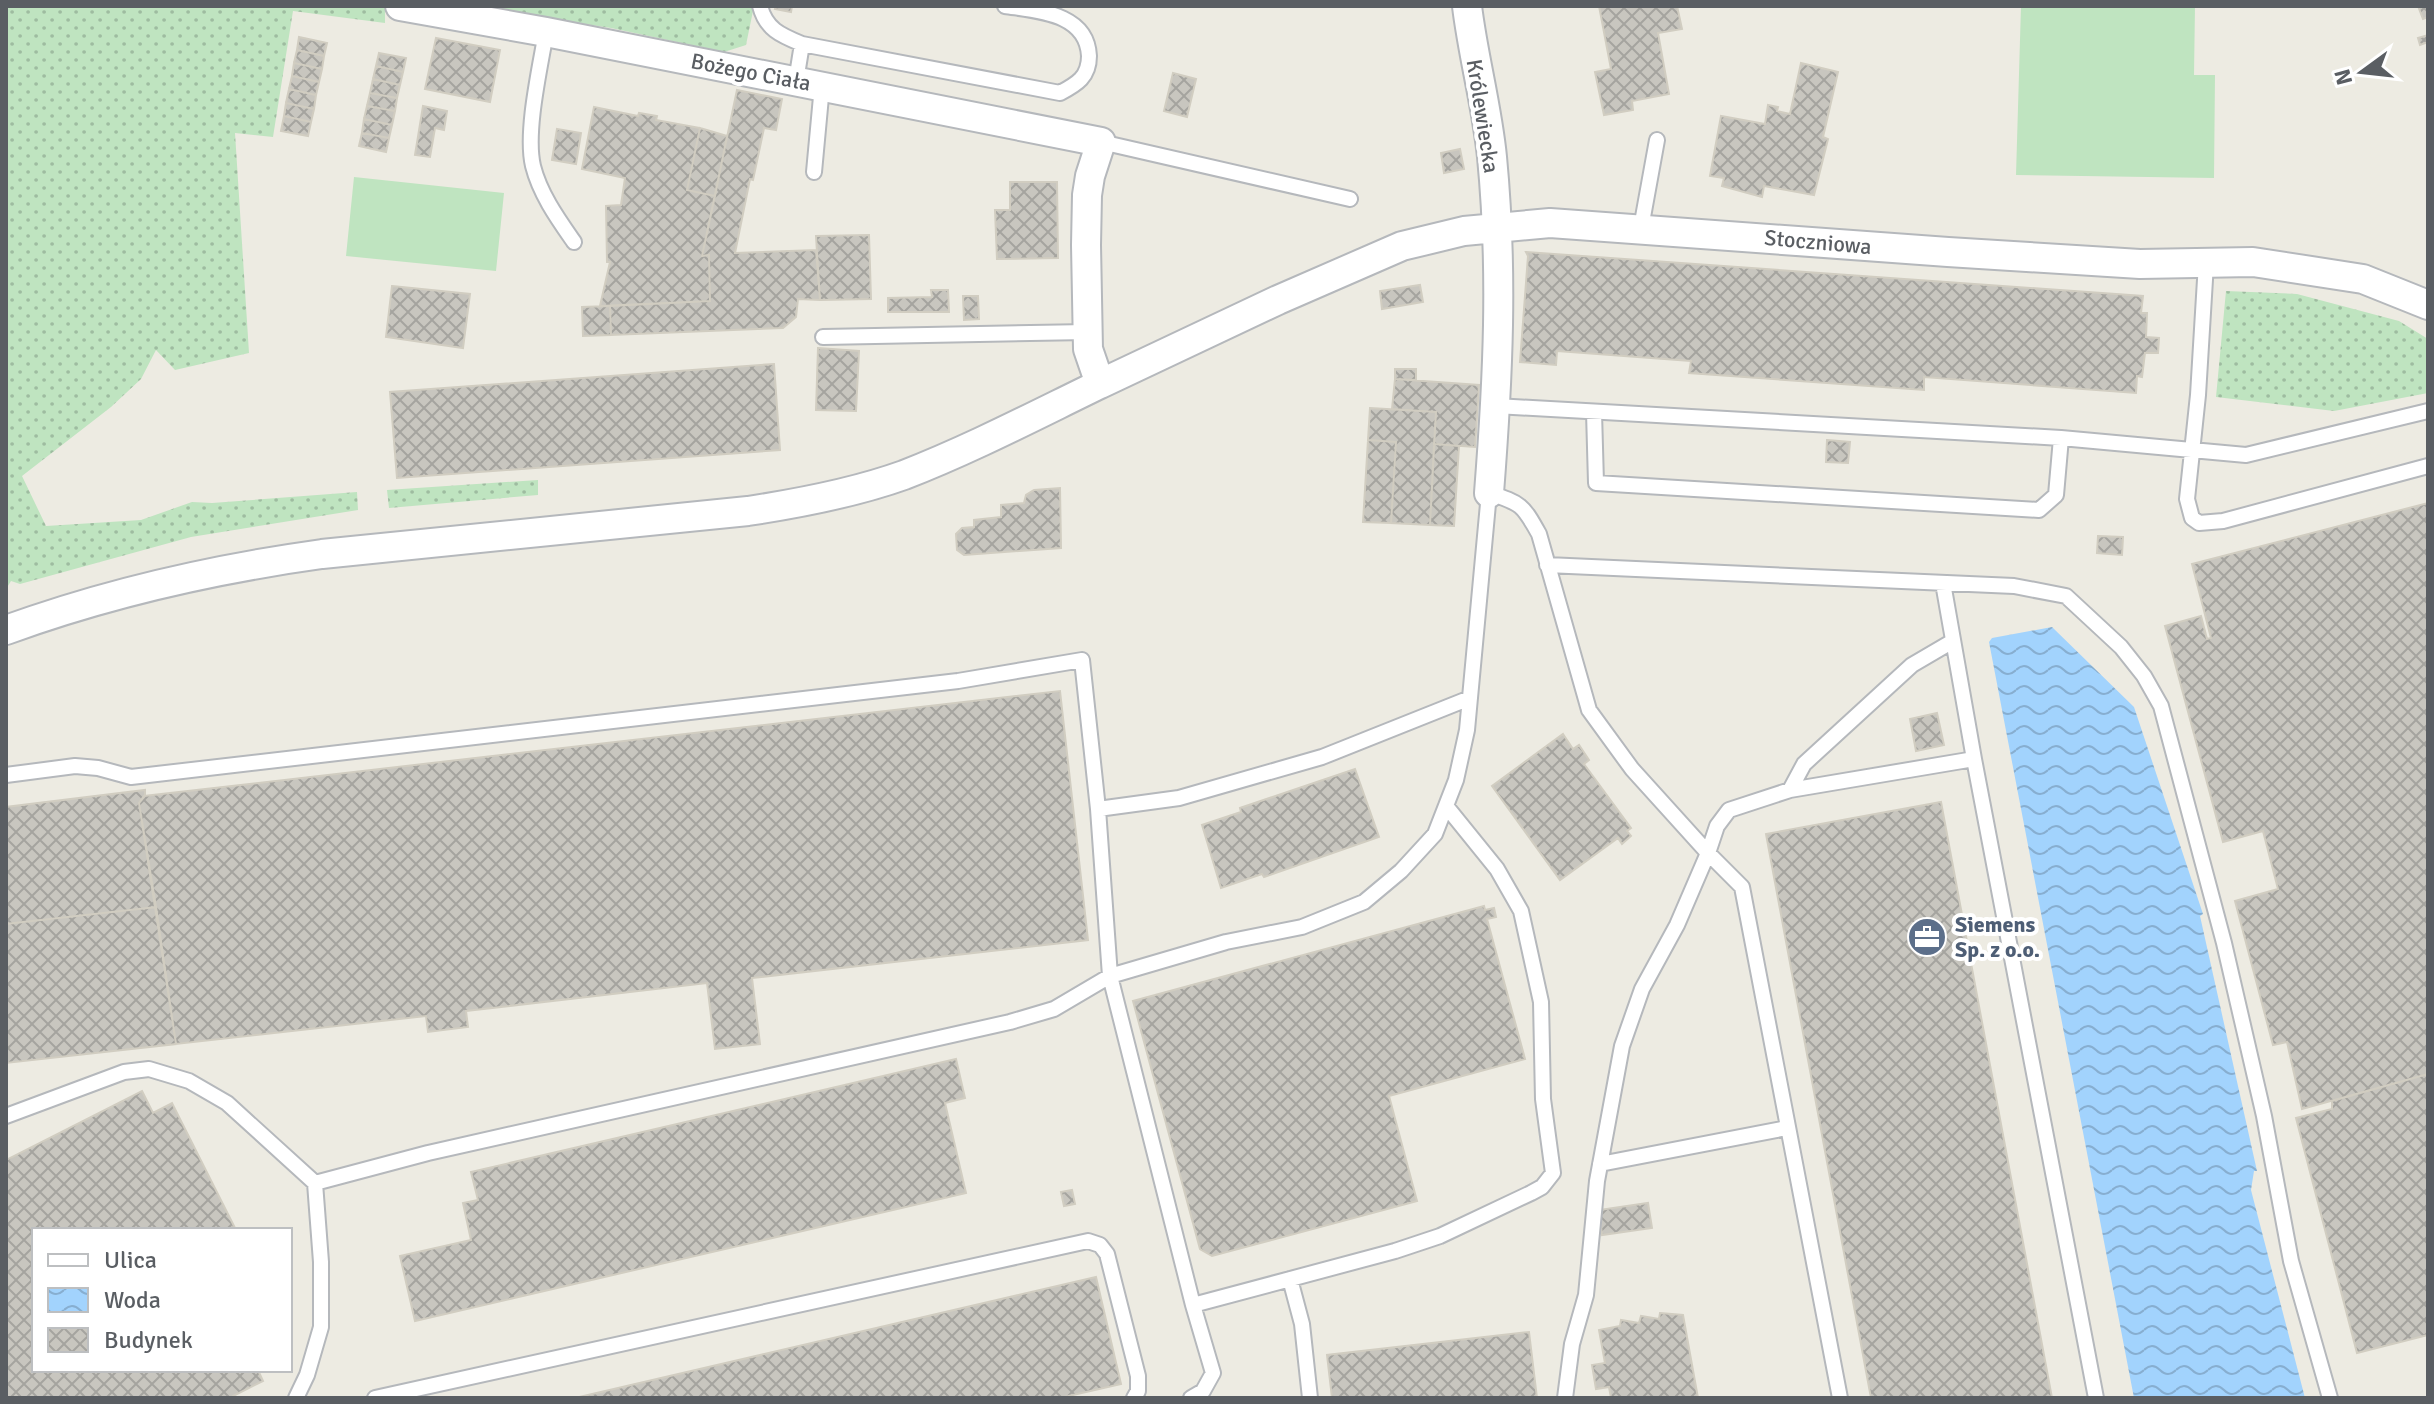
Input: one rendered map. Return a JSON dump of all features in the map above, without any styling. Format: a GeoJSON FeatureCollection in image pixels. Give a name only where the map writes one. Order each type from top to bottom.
{"type":"FeatureCollection","features":[{"type":"Feature","properties":{"kind":"street","name":"Bożego Ciała"},"geometry":{"type":"LineString","coordinates":[[400,6],[1101,142]]}},
{"type":"Feature","properties":{"kind":"street","name":"Królewiecka"},"geometry":{"type":"LineString","coordinates":[[1467,6],[1492,156],[1496,227]]}},
{"type":"Feature","properties":{"kind":"street"},"geometry":{"type":"LineString","coordinates":[[1098,380],[1088,349],[1087,195],[1101,142]]}},
{"type":"Feature","properties":{"kind":"street","name":"Stoczniowa"},"geometry":{"type":"LineString","coordinates":[[6,630],[100,600],[252,564],[322,554],[748,511],[813,500],[931,464],[1098,380],[1402,246],[1453,233],[1496,227],[1550,223],[1641,228],[2140,264],[2253,262],[2363,279],[2415,299]]}},
{"type":"Feature","properties":{"kind":"street"},"geometry":{"type":"LineString","coordinates":[[1489,493],[1500,295],[1496,227]]}},
{"type":"Feature","properties":{"kind":"lane"},"geometry":{"type":"LineString","coordinates":[[760,6],[764,22],[780,35],[802,44],[1060,93],[1079,83],[1088,71],[1089,55],[1085,38],[1077,25],[1048,12],[1005,6]]}},
{"type":"Feature","properties":{"kind":"lane"},"geometry":{"type":"LineString","coordinates":[[546,32],[535,99],[532,164],[539,184],[574,242]]}},
{"type":"Feature","properties":{"kind":"lane"},"geometry":{"type":"LineString","coordinates":[[802,44],[809,84],[814,172]]}},
{"type":"Feature","properties":{"kind":"lane"},"geometry":{"type":"LineString","coordinates":[[1641,228],[1657,140]]}},
{"type":"Feature","properties":{"kind":"lane"},"geometry":{"type":"LineString","coordinates":[[1101,142],[1350,199]]}},
{"type":"Feature","properties":{"kind":"lane"},"geometry":{"type":"LineString","coordinates":[[2206,263],[2198,395],[2187,499],[2192,518],[2199,523],[2223,521],[2428,466]]}},
{"type":"Feature","properties":{"kind":"lane"},"geometry":{"type":"LineString","coordinates":[[823,337],[1088,332]]}},
{"type":"Feature","properties":{"kind":"lane"},"geometry":{"type":"LineString","coordinates":[[1496,406],[2061,438],[2246,455],[2428,411]]}},
{"type":"Feature","properties":{"kind":"lane"},"geometry":{"type":"LineString","coordinates":[[1594,412],[1596,483],[2039,510],[2056,495],[2061,438]]}},
{"type":"Feature","properties":{"kind":"lane"},"geometry":{"type":"LineString","coordinates":[[315,1183],[428,1153],[1010,1022],[1054,1009],[1110,976],[1226,942],[1302,927],[1364,902],[1401,871],[1435,834],[1456,780],[1470,698],[1489,493],[1516,501],[1527,512],[1539,534],[1589,710],[1632,769],[1742,887],[1840,1398]]}},
{"type":"Feature","properties":{"kind":"lane"},"geometry":{"type":"LineString","coordinates":[[1547,565],[2014,586],[2066,596],[2121,647],[2144,676],[2161,706],[2224,943],[2264,1116],[2291,1261],[2330,1398]]}},
{"type":"Feature","properties":{"kind":"lane"},"geometry":{"type":"LineString","coordinates":[[1943,583],[2096,1398]]}},
{"type":"Feature","properties":{"kind":"lane"},"geometry":{"type":"LineString","coordinates":[[1790,790],[1804,764],[1912,665],[1953,641]]}},
{"type":"Feature","properties":{"kind":"lane"},"geometry":{"type":"LineString","coordinates":[[6,775],[75,766],[98,768],[131,777],[958,681],[1082,660],[1098,809],[1110,976],[1213,1373],[1203,1391],[1191,1398]]}},
{"type":"Feature","properties":{"kind":"lane"},"geometry":{"type":"LineString","coordinates":[[1098,809],[1179,798],[1322,757],[1470,698]]}},
{"type":"Feature","properties":{"kind":"lane"},"geometry":{"type":"LineString","coordinates":[[1565,1398],[1572,1344],[1586,1295],[1593,1210],[1622,1046],[1642,989],[1677,925],[1717,826],[1729,810],[1790,790],[1974,759]]}},
{"type":"Feature","properties":{"kind":"lane"},"geometry":{"type":"LineString","coordinates":[[1193,1305],[1440,1236],[1542,1187],[1553,1173],[1543,1099],[1541,1002],[1521,911],[1497,869],[1446,806]]}},
{"type":"Feature","properties":{"kind":"lane"},"geometry":{"type":"LineString","coordinates":[[6,1116],[124,1072],[149,1069],[189,1081],[227,1103],[315,1183],[321,1262],[321,1327],[307,1375],[296,1398]]}},
{"type":"Feature","properties":{"kind":"lane"},"geometry":{"type":"LineString","coordinates":[[1600,1164],[1787,1128]]}},
{"type":"Feature","properties":{"kind":"lane"},"geometry":{"type":"LineString","coordinates":[[375,1398],[1088,1241],[1100,1245],[1107,1254],[1138,1376],[1138,1391],[1134,1398]]}},
{"type":"Feature","properties":{"kind":"lane"},"geometry":{"type":"LineString","coordinates":[[1290,1279],[1302,1324],[1310,1398]]}},
{"type":"Feature","properties":{"kind":"green space"},"geometry":{"type":"Polygon","coordinates":[[[6,6],[385,6],[385,23],[293,11],[273,137],[235,133],[249,353],[175,370],[156,350],[141,379],[111,407],[22,476],[46,526],[141,520],[192,502],[357,492],[358,510],[191,537],[20,584],[11,581],[6,589],[6,6]]]}},
{"type":"Feature","properties":{"kind":"green space"},"geometry":{"type":"Polygon","coordinates":[[[495,6],[754,6],[746,45],[724,52],[611,28],[502,11],[495,6]]]}},
{"type":"Feature","properties":{"kind":"green space"},"geometry":{"type":"Polygon","coordinates":[[[2021,6],[2195,6],[2194,75],[2215,75],[2214,178],[2016,175],[2021,6]]]}},
{"type":"Feature","properties":{"kind":"green space"},"geometry":{"type":"Polygon","coordinates":[[[354,177],[504,193],[496,271],[346,256],[354,177]]]}},
{"type":"Feature","properties":{"kind":"green space"},"geometry":{"type":"Polygon","coordinates":[[[2226,291],[2297,294],[2399,321],[2428,339],[2428,393],[2334,411],[2216,397],[2226,291]]]}},
{"type":"Feature","properties":{"kind":"green space"},"geometry":{"type":"Polygon","coordinates":[[[538,480],[538,495],[389,508],[387,490],[538,480]]]}},
{"type":"Feature","properties":{"kind":"water"},"geometry":{"type":"Polygon","coordinates":[[[2052,627],[2134,707],[2203,914],[2200,916],[2257,1171],[2254,1171],[2251,1190],[2305,1398],[2134,1398],[1989,642],[1992,638],[2052,627]]]}},
{"type":"Feature","properties":{"kind":"building"},"geometry":{"type":"Polygon","coordinates":[[[776,6],[792,6],[791,12],[775,9],[776,6]]]}},
{"type":"Feature","properties":{"kind":"building"},"geometry":{"type":"Polygon","coordinates":[[[1599,6],[1677,6],[1682,29],[1658,33],[1669,94],[1632,101],[1633,110],[1604,115],[1595,72],[1611,69],[1599,6]]]}},
{"type":"Feature","properties":{"kind":"building"},"geometry":{"type":"Polygon","coordinates":[[[2418,6],[2428,6],[2428,17],[2423,19],[2418,6]]]}},
{"type":"Feature","properties":{"kind":"building"},"geometry":{"type":"Polygon","coordinates":[[[2428,35],[2428,42],[2420,45],[2418,38],[2428,35]]]}},
{"type":"Feature","properties":{"kind":"building"},"geometry":{"type":"Polygon","coordinates":[[[299,37],[327,43],[324,56],[297,50],[299,37]]]}},
{"type":"Feature","properties":{"kind":"building"},"geometry":{"type":"Polygon","coordinates":[[[436,38],[500,50],[490,102],[425,89],[436,38]]]}},
{"type":"Feature","properties":{"kind":"building"},"geometry":{"type":"Polygon","coordinates":[[[297,50],[324,56],[322,69],[294,63],[297,50]]]}},
{"type":"Feature","properties":{"kind":"building"},"geometry":{"type":"Polygon","coordinates":[[[379,53],[406,58],[403,72],[376,66],[379,53]]]}},
{"type":"Feature","properties":{"kind":"building"},"geometry":{"type":"Polygon","coordinates":[[[294,63],[322,69],[319,82],[292,76],[294,63]]]}},
{"type":"Feature","properties":{"kind":"building"},"geometry":{"type":"Polygon","coordinates":[[[1801,63],[1838,72],[1823,137],[1828,139],[1814,195],[1764,186],[1762,197],[1722,186],[1724,178],[1710,176],[1721,116],[1765,124],[1768,105],[1790,114],[1801,63]]]}},
{"type":"Feature","properties":{"kind":"building"},"geometry":{"type":"Polygon","coordinates":[[[376,66],[403,72],[400,85],[373,79],[376,66]]]}},
{"type":"Feature","properties":{"kind":"building"},"geometry":{"type":"Polygon","coordinates":[[[1173,73],[1196,79],[1187,117],[1164,111],[1173,73]]]}},
{"type":"Feature","properties":{"kind":"building"},"geometry":{"type":"Polygon","coordinates":[[[292,76],[319,82],[316,95],[289,89],[292,76]]]}},
{"type":"Feature","properties":{"kind":"building"},"geometry":{"type":"Polygon","coordinates":[[[373,79],[400,85],[397,98],[370,93],[373,79]]]}},
{"type":"Feature","properties":{"kind":"building"},"geometry":{"type":"Polygon","coordinates":[[[289,89],[316,95],[314,109],[286,103],[289,89]]]}},
{"type":"Feature","properties":{"kind":"building"},"geometry":{"type":"Polygon","coordinates":[[[737,90],[782,99],[776,130],[764,128],[735,253],[816,250],[820,300],[798,299],[796,317],[783,328],[611,335],[610,306],[710,301],[709,255],[702,256],[737,90]]]}},
{"type":"Feature","properties":{"kind":"building"},"geometry":{"type":"Polygon","coordinates":[[[370,93],[397,98],[395,111],[367,106],[370,93]]]}},
{"type":"Feature","properties":{"kind":"building"},"geometry":{"type":"Polygon","coordinates":[[[286,103],[314,109],[311,122],[284,116],[286,103]]]}},
{"type":"Feature","properties":{"kind":"building"},"geometry":{"type":"Polygon","coordinates":[[[367,106],[395,111],[392,125],[364,119],[367,106]]]}},
{"type":"Feature","properties":{"kind":"building"},"geometry":{"type":"Polygon","coordinates":[[[423,106],[447,111],[444,130],[435,128],[430,157],[415,155],[423,106]]]}},
{"type":"Feature","properties":{"kind":"building"},"geometry":{"type":"Polygon","coordinates":[[[594,107],[638,116],[639,113],[657,116],[656,120],[700,128],[687,190],[715,196],[702,256],[709,255],[710,301],[600,306],[610,262],[607,262],[606,206],[621,205],[625,178],[582,169],[594,107]]]}},
{"type":"Feature","properties":{"kind":"building"},"geometry":{"type":"Polygon","coordinates":[[[284,116],[311,122],[308,136],[281,131],[284,116]]]}},
{"type":"Feature","properties":{"kind":"building"},"geometry":{"type":"Polygon","coordinates":[[[364,119],[392,125],[389,138],[362,133],[364,119]]]}},
{"type":"Feature","properties":{"kind":"building"},"geometry":{"type":"Polygon","coordinates":[[[700,128],[727,136],[715,196],[687,190],[700,128]]]}},
{"type":"Feature","properties":{"kind":"building"},"geometry":{"type":"Polygon","coordinates":[[[557,129],[581,133],[576,164],[552,160],[557,129]]]}},
{"type":"Feature","properties":{"kind":"building"},"geometry":{"type":"Polygon","coordinates":[[[362,133],[389,138],[386,152],[359,146],[362,133]]]}},
{"type":"Feature","properties":{"kind":"building"},"geometry":{"type":"Polygon","coordinates":[[[1460,149],[1464,169],[1444,173],[1441,153],[1460,149]]]}},
{"type":"Feature","properties":{"kind":"building"},"geometry":{"type":"Polygon","coordinates":[[[1010,182],[1057,182],[1058,258],[997,259],[995,210],[1010,210],[1010,182]]]}},
{"type":"Feature","properties":{"kind":"building"},"geometry":{"type":"Polygon","coordinates":[[[869,235],[871,299],[820,300],[816,236],[869,235]]]}},
{"type":"Feature","properties":{"kind":"building"},"geometry":{"type":"Polygon","coordinates":[[[1526,252],[2143,296],[2141,313],[2147,313],[2146,337],[2159,338],[2158,353],[2145,353],[2142,377],[2137,376],[2136,393],[1924,377],[1924,390],[1689,373],[1691,361],[1557,351],[1556,365],[1520,362],[1526,252]]]}},
{"type":"Feature","properties":{"kind":"building"},"geometry":{"type":"Polygon","coordinates":[[[1420,285],[1423,302],[1382,309],[1380,291],[1420,285]]]}},
{"type":"Feature","properties":{"kind":"building"},"geometry":{"type":"Polygon","coordinates":[[[392,286],[470,294],[463,348],[386,337],[392,286]]]}},
{"type":"Feature","properties":{"kind":"building"},"geometry":{"type":"Polygon","coordinates":[[[931,290],[948,290],[949,312],[888,312],[888,298],[932,297],[931,290]]]}},
{"type":"Feature","properties":{"kind":"building"},"geometry":{"type":"Polygon","coordinates":[[[963,296],[978,296],[979,319],[964,320],[963,296]]]}},
{"type":"Feature","properties":{"kind":"building"},"geometry":{"type":"Polygon","coordinates":[[[610,306],[611,335],[583,336],[582,307],[610,306]]]}},
{"type":"Feature","properties":{"kind":"building"},"geometry":{"type":"Polygon","coordinates":[[[818,348],[859,351],[856,411],[816,410],[818,348]]]}},
{"type":"Feature","properties":{"kind":"building"},"geometry":{"type":"Polygon","coordinates":[[[774,364],[780,450],[397,478],[390,392],[774,364]]]}},
{"type":"Feature","properties":{"kind":"building"},"geometry":{"type":"Polygon","coordinates":[[[1395,369],[1416,369],[1416,380],[1395,379],[1395,369]]]}},
{"type":"Feature","properties":{"kind":"building"},"geometry":{"type":"Polygon","coordinates":[[[1395,379],[1479,385],[1475,447],[1434,444],[1436,412],[1392,409],[1395,379]]]}},
{"type":"Feature","properties":{"kind":"building"},"geometry":{"type":"Polygon","coordinates":[[[1370,408],[1436,412],[1430,525],[1391,523],[1396,442],[1368,440],[1370,408]]]}},
{"type":"Feature","properties":{"kind":"building"},"geometry":{"type":"Polygon","coordinates":[[[1368,440],[1396,442],[1391,523],[1363,522],[1368,440]]]}},
{"type":"Feature","properties":{"kind":"building"},"geometry":{"type":"Polygon","coordinates":[[[1827,440],[1850,442],[1848,463],[1826,462],[1827,440]]]}},
{"type":"Feature","properties":{"kind":"building"},"geometry":{"type":"Polygon","coordinates":[[[1434,444],[1459,446],[1454,526],[1430,525],[1434,444]]]}},
{"type":"Feature","properties":{"kind":"building"},"geometry":{"type":"Polygon","coordinates":[[[1060,488],[1061,548],[964,555],[957,550],[956,534],[962,528],[974,527],[974,520],[1001,517],[1001,505],[1024,503],[1026,495],[1034,490],[1060,488]]]}},
{"type":"Feature","properties":{"kind":"building"},"geometry":{"type":"Polygon","coordinates":[[[2428,503],[2428,1074],[2302,1109],[2287,1042],[2273,1045],[2235,901],[2278,889],[2263,831],[2223,842],[2165,626],[2201,616],[2207,639],[2211,638],[2192,564],[2428,503]]]}},
{"type":"Feature","properties":{"kind":"building"},"geometry":{"type":"Polygon","coordinates":[[[2098,536],[2123,537],[2122,555],[2097,553],[2098,536]]]}},
{"type":"Feature","properties":{"kind":"building"},"geometry":{"type":"Polygon","coordinates":[[[1060,691],[1088,940],[752,978],[760,1044],[715,1049],[707,983],[466,1011],[468,1027],[428,1032],[426,1016],[176,1044],[139,803],[144,796],[1060,691]]]}},
{"type":"Feature","properties":{"kind":"building"},"geometry":{"type":"Polygon","coordinates":[[[1937,713],[1944,745],[1916,751],[1910,719],[1937,713]]]}},
{"type":"Feature","properties":{"kind":"building"},"geometry":{"type":"Polygon","coordinates":[[[1563,734],[1573,749],[1579,745],[1589,760],[1584,764],[1631,828],[1627,831],[1631,836],[1622,844],[1618,838],[1560,880],[1492,786],[1563,734]]]}},
{"type":"Feature","properties":{"kind":"building"},"geometry":{"type":"Polygon","coordinates":[[[1355,769],[1379,837],[1264,877],[1262,874],[1221,888],[1202,825],[1241,812],[1240,808],[1355,769]]]}},
{"type":"Feature","properties":{"kind":"building"},"geometry":{"type":"Polygon","coordinates":[[[145,790],[145,796],[139,803],[156,907],[6,924],[6,807],[145,790]]]}},
{"type":"Feature","properties":{"kind":"building"},"geometry":{"type":"Polygon","coordinates":[[[1941,802],[2052,1398],[1871,1398],[1766,834],[1941,802]]]}},
{"type":"Feature","properties":{"kind":"building"},"geometry":{"type":"Polygon","coordinates":[[[1484,906],[1485,910],[1494,908],[1496,917],[1487,919],[1525,1059],[1389,1096],[1417,1201],[1212,1256],[1200,1249],[1133,1001],[1484,906]]]}},
{"type":"Feature","properties":{"kind":"building"},"geometry":{"type":"Polygon","coordinates":[[[156,907],[176,1044],[6,1063],[6,924],[156,907]]]}},
{"type":"Feature","properties":{"kind":"building"},"geometry":{"type":"Polygon","coordinates":[[[956,1059],[965,1098],[945,1103],[966,1193],[415,1321],[400,1256],[471,1240],[463,1203],[478,1200],[471,1172],[956,1059]]]}},
{"type":"Feature","properties":{"kind":"building"},"geometry":{"type":"Polygon","coordinates":[[[2428,1074],[2428,1335],[2357,1353],[2296,1118],[2332,1109],[2332,1101],[2428,1074]]]}},
{"type":"Feature","properties":{"kind":"building"},"geometry":{"type":"Polygon","coordinates":[[[142,1091],[153,1113],[172,1103],[235,1228],[32,1228],[32,1372],[259,1372],[263,1381],[234,1398],[6,1398],[6,1160],[142,1091]]]}},
{"type":"Feature","properties":{"kind":"building"},"geometry":{"type":"Polygon","coordinates":[[[1072,1190],[1075,1204],[1064,1206],[1061,1192],[1072,1190]]]}},
{"type":"Feature","properties":{"kind":"building"},"geometry":{"type":"Polygon","coordinates":[[[1648,1203],[1652,1228],[1602,1235],[1599,1210],[1648,1203]]]}},
{"type":"Feature","properties":{"kind":"building"},"geometry":{"type":"Polygon","coordinates":[[[1096,1277],[1121,1384],[1060,1398],[575,1398],[1096,1277]]]}},
{"type":"Feature","properties":{"kind":"building"},"geometry":{"type":"Polygon","coordinates":[[[1660,1313],[1683,1315],[1698,1398],[1611,1398],[1609,1387],[1596,1389],[1592,1365],[1605,1363],[1599,1330],[1620,1326],[1621,1320],[1639,1323],[1641,1316],[1659,1319],[1660,1313]]]}},
{"type":"Feature","properties":{"kind":"building"},"geometry":{"type":"Polygon","coordinates":[[[1529,1332],[1537,1398],[1332,1398],[1327,1355],[1529,1332]]]}},
{"type":"Feature","properties":{"kind":"place","name":"Siemens Sp. z o.o."},"geometry":{"type":"Point","coordinates":[1927,937]}}]}
